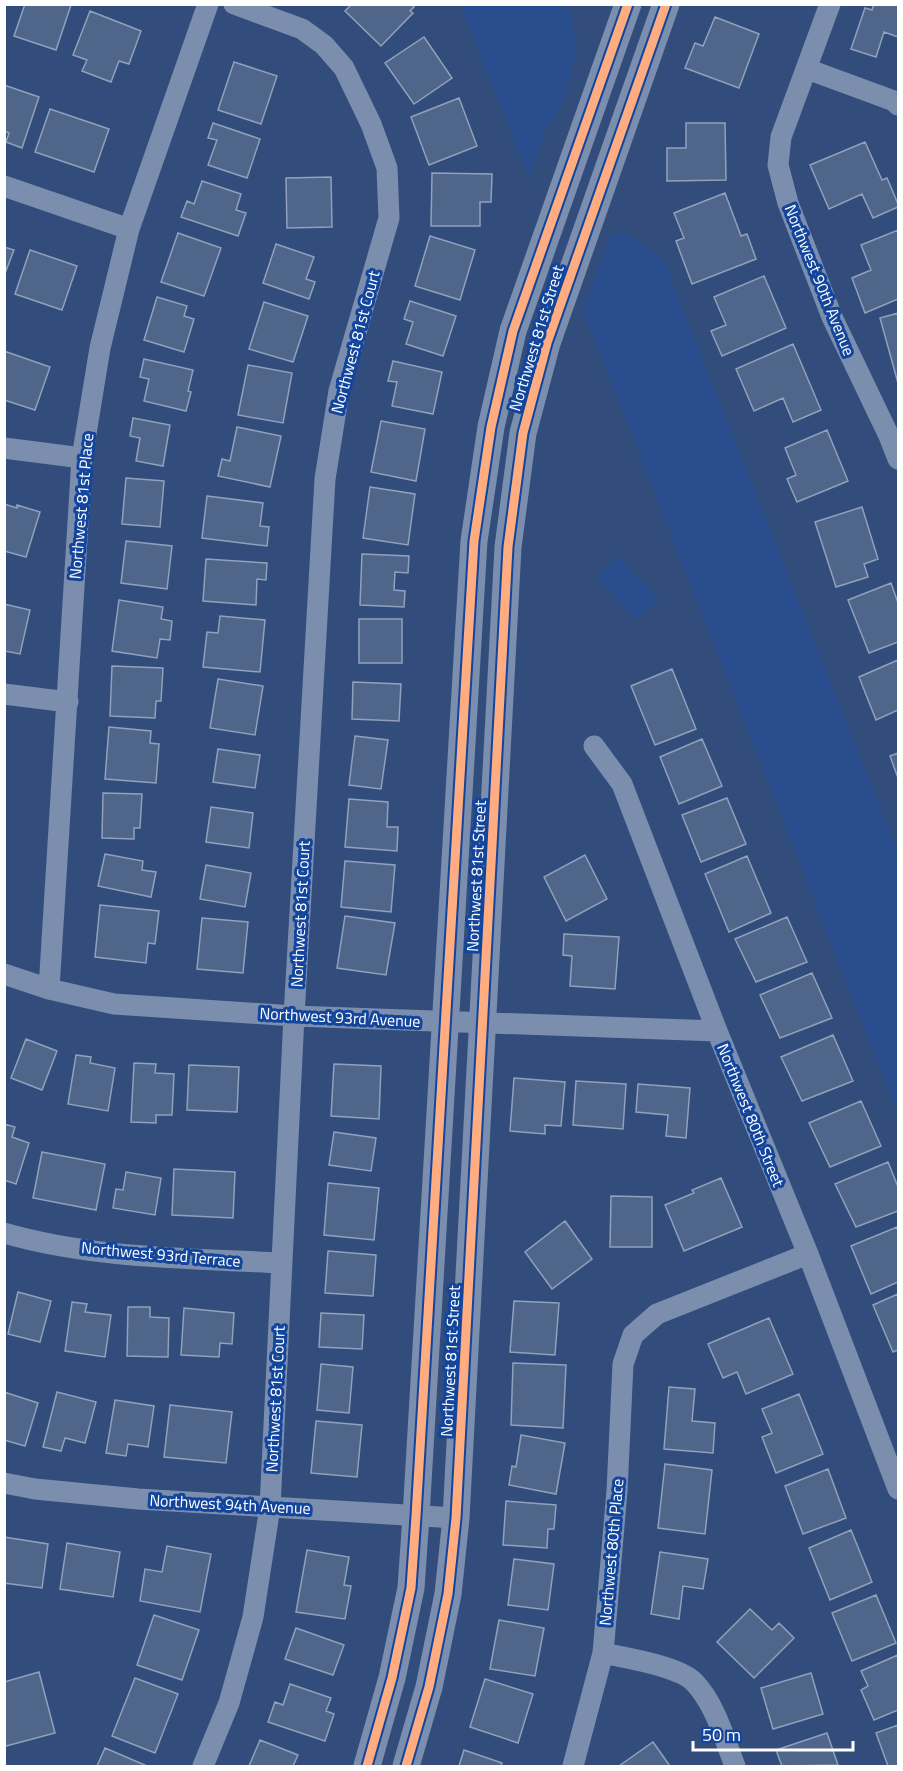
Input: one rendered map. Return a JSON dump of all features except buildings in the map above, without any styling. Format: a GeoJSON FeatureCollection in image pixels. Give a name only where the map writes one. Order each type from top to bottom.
{"type":"FeatureCollection","features":[{"type":"Feature","properties":{"kind":"street","name":"Northwest 81st Place"},"geometry":{"type":"LineString","coordinates":[[48,989],[82,458],[100,348],[129,229],[208,4]]}},
{"type":"Feature","properties":{"kind":"street","name":"Northwest 81st Court"},"geometry":{"type":"LineString","coordinates":[[203,1767],[229,1703],[253,1617],[270,1507],[294,1016],[325,479],[339,391],[389,218],[387,168],[371,124],[344,68],[324,45],[302,29],[234,4]]}},
{"type":"Feature","properties":{"kind":"street","name":"Northwest 81st Street"},"geometry":{"type":"LineString","coordinates":[[367,1767],[392,1678],[411,1588],[474,541],[491,427],[513,331],[628,4]]}},
{"type":"Feature","properties":{"kind":"street","name":"Northwest 81st Street"},"geometry":{"type":"LineString","coordinates":[[406,1767],[429,1687],[448,1594],[456,1518],[508,548],[523,432],[547,343],[666,4]]}},
{"type":"Feature","properties":{"kind":"street"},"geometry":{"type":"LineString","coordinates":[[830,4],[807,69],[894,101],[898,105]]}},
{"type":"Feature","properties":{"kind":"street","name":"Northwest 90th Avenue"},"geometry":{"type":"LineString","coordinates":[[807,69],[781,136],[778,165],[788,202],[832,317],[894,435],[898,459]]}},
{"type":"Feature","properties":{"kind":"street"},"geometry":{"type":"LineString","coordinates":[[4,186],[129,229]]}},
{"type":"Feature","properties":{"kind":"street"},"geometry":{"type":"LineString","coordinates":[[4,448],[82,458]]}},
{"type":"Feature","properties":{"kind":"street"},"geometry":{"type":"LineString","coordinates":[[4,694],[68,702]]}},
{"type":"Feature","properties":{"kind":"street","name":"Northwest 80th Street"},"geometry":{"type":"LineString","coordinates":[[594,746],[622,784],[717,1031],[808,1254],[898,1489]]}},
{"type":"Feature","properties":{"kind":"street","name":"Northwest 93rd Avenue"},"geometry":{"type":"LineString","coordinates":[[4,974],[48,989],[114,1004],[294,1016],[717,1031]]}},
{"type":"Feature","properties":{"kind":"street","name":"Northwest 93rd Terrace"},"geometry":{"type":"LineString","coordinates":[[4,1233],[26,1239],[116,1254],[282,1263]]}},
{"type":"Feature","properties":{"kind":"street","name":"Northwest 80th Place"},"geometry":{"type":"LineString","coordinates":[[573,1767],[603,1653],[623,1364],[633,1335],[657,1314],[808,1254]]}},
{"type":"Feature","properties":{"kind":"street","name":"Northwest 94th Avenue"},"geometry":{"type":"LineString","coordinates":[[4,1483],[35,1489],[138,1499],[456,1518]]}},
{"type":"Feature","properties":{"kind":"street"},"geometry":{"type":"LineString","coordinates":[[603,1653],[666,1667],[694,1681],[713,1708],[735,1767]]}},
{"type":"Feature","properties":{"kind":"water"},"geometry":{"type":"Polygon","coordinates":[[[460,5],[569,5],[578,50],[561,109],[546,127],[529,178],[460,5]]]}},
{"type":"Feature","properties":{"kind":"water"},"geometry":{"type":"Polygon","coordinates":[[[624,232],[663,259],[898,853],[898,1114],[583,310],[611,234],[624,232]]]}},
{"type":"Feature","properties":{"kind":"water"},"geometry":{"type":"Polygon","coordinates":[[[618,556],[659,598],[637,620],[596,577],[618,556]]]}},
{"type":"Feature","properties":{"kind":"cycle path"},"geometry":{"type":"LineString","coordinates":[[367,1766],[392,1678],[411,1588],[474,541],[491,427],[513,331],[628,4]]}},
{"type":"Feature","properties":{"kind":"cycle path"},"geometry":{"type":"LineString","coordinates":[[406,1766],[429,1687],[448,1594],[456,1518],[508,547],[523,433],[547,343],[666,4]]}}]}
